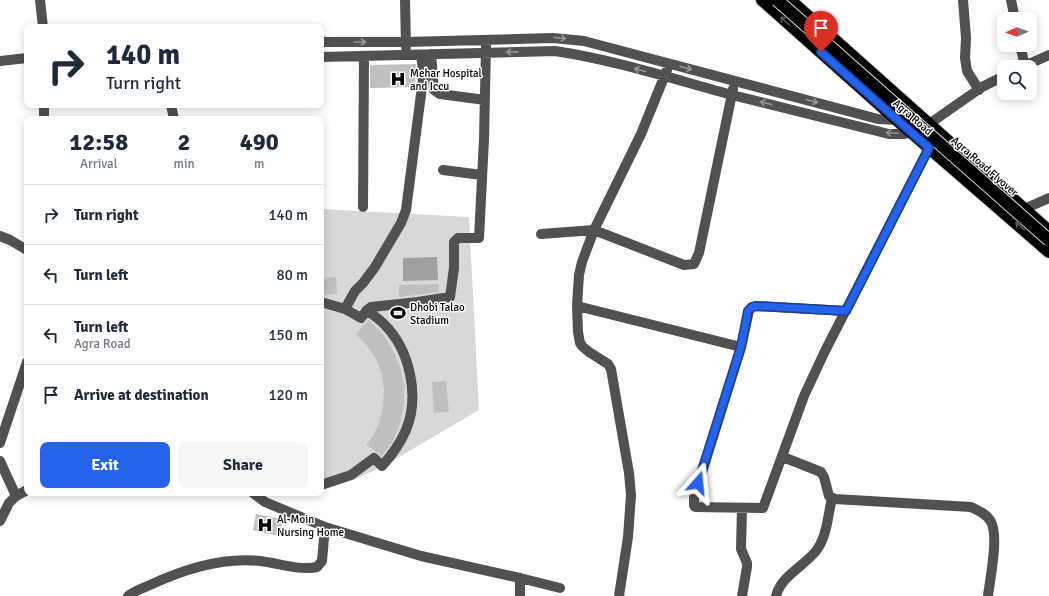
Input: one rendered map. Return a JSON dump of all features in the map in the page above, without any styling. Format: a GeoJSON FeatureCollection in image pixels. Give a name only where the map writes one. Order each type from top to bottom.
{"type":"FeatureCollection","features":[{"type":"Feature","properties":{"kind":"highway","name":"Agra Road"},"geometry":{"type":"LineString","coordinates":[[762,0],[929,148],[1047,245]]}},
{"type":"Feature","properties":{"kind":"highway","name":"Agra Road Flyover"},"geometry":{"type":"LineString","coordinates":[[777,0],[1047,245]]}},
{"type":"Feature","properties":{"kind":"highway","name":"Agra Road"},"geometry":{"type":"LineString","coordinates":[[790,0],[1049,230]]}},
{"type":"Feature","properties":{"kind":"street"},"geometry":{"type":"LineString","coordinates":[[40,0],[43,24]]}},
{"type":"Feature","properties":{"kind":"street"},"geometry":{"type":"LineString","coordinates":[[405,0],[406,55]]}},
{"type":"Feature","properties":{"kind":"street"},"geometry":{"type":"LineString","coordinates":[[963,0],[966,38],[965,58],[967,71],[979,90]]}},
{"type":"Feature","properties":{"kind":"street"},"geometry":{"type":"LineString","coordinates":[[1011,0],[1014,12]]}},
{"type":"Feature","properties":{"kind":"street"},"geometry":{"type":"LineString","coordinates":[[324,42],[406,42],[553,38],[570,39],[584,41],[878,119],[898,121],[920,115]]}},
{"type":"Feature","properties":{"kind":"street"},"geometry":{"type":"LineString","coordinates":[[324,303],[345,309],[361,318],[371,307],[450,297],[454,268],[454,242],[458,238],[479,238],[486,39]]}},
{"type":"Feature","properties":{"kind":"street"},"geometry":{"type":"LineString","coordinates":[[324,57],[555,51],[578,54],[665,76],[731,95],[889,134],[904,134],[910,131],[933,127],[979,90],[997,80]]}},
{"type":"Feature","properties":{"kind":"street"},"geometry":{"type":"LineString","coordinates":[[431,54],[434,90],[440,94],[485,100]]}},
{"type":"Feature","properties":{"kind":"street"},"geometry":{"type":"LineString","coordinates":[[345,309],[355,291],[375,267],[401,223],[406,210],[424,70],[421,55]]}},
{"type":"Feature","properties":{"kind":"street"},"geometry":{"type":"LineString","coordinates":[[1037,60],[1049,55]]}},
{"type":"Feature","properties":{"kind":"street"},"geometry":{"type":"LineString","coordinates":[[363,207],[364,57]]}},
{"type":"Feature","properties":{"kind":"street"},"geometry":{"type":"LineString","coordinates":[[0,61],[24,58]]}},
{"type":"Feature","properties":{"kind":"street"},"geometry":{"type":"LineString","coordinates":[[619,596],[628,537],[631,495],[629,473],[611,369],[608,364],[589,352],[580,343],[577,306],[579,275],[582,262],[594,230],[641,134],[670,64]]}},
{"type":"Feature","properties":{"kind":"street"},"geometry":{"type":"LineString","coordinates":[[541,234],[594,230],[684,265],[694,264],[699,254],[731,95],[736,81]]}},
{"type":"Feature","properties":{"kind":"street"},"geometry":{"type":"LineString","coordinates":[[846,311],[756,306],[752,307],[748,311],[741,347],[693,502],[694,505],[698,508],[763,508],[783,457],[804,396],[929,148],[933,127]]}},
{"type":"Feature","properties":{"kind":"street"},"geometry":{"type":"LineString","coordinates":[[443,170],[482,175]]}},
{"type":"Feature","properties":{"kind":"street"},"geometry":{"type":"LineString","coordinates":[[1024,209],[1049,198]]}},
{"type":"Feature","properties":{"kind":"street"},"geometry":{"type":"LineString","coordinates":[[0,236],[24,248]]}},
{"type":"Feature","properties":{"kind":"street"},"geometry":{"type":"LineString","coordinates":[[577,306],[741,347]]}},
{"type":"Feature","properties":{"kind":"street"},"geometry":{"type":"LineString","coordinates":[[324,484],[351,475],[374,458],[382,466],[396,449],[406,429],[412,407],[412,385],[408,363],[398,342],[385,324],[367,310]]}},
{"type":"Feature","properties":{"kind":"street"},"geometry":{"type":"LineString","coordinates":[[0,443],[24,371]]}},
{"type":"Feature","properties":{"kind":"street"},"geometry":{"type":"LineString","coordinates":[[783,457],[821,472],[824,477],[829,496],[839,500],[971,507],[985,514],[991,522],[994,532],[988,596]]}},
{"type":"Feature","properties":{"kind":"street"},"geometry":{"type":"LineString","coordinates":[[0,461],[16,496]]}},
{"type":"Feature","properties":{"kind":"street"},"geometry":{"type":"LineString","coordinates":[[0,521],[8,503],[24,492]]}},
{"type":"Feature","properties":{"kind":"street"},"geometry":{"type":"LineString","coordinates":[[257,496],[265,502],[325,527],[421,556],[560,588]]}},
{"type":"Feature","properties":{"kind":"street"},"geometry":{"type":"LineString","coordinates":[[776,596],[777,589],[816,551],[820,544],[824,535],[832,498]]}},
{"type":"Feature","properties":{"kind":"street"},"geometry":{"type":"LineString","coordinates":[[742,508],[741,549],[747,563],[742,596]]}},
{"type":"Feature","properties":{"kind":"street"},"geometry":{"type":"LineString","coordinates":[[128,596],[166,577],[184,571],[227,561],[248,560],[305,568],[317,567],[322,561],[325,527]]}},
{"type":"Feature","properties":{"kind":"street"},"geometry":{"type":"LineString","coordinates":[[520,578],[520,596]]}},
{"type":"Feature","properties":{"kind":"shaded area","name":"Dhobi Talao Stadium"},"geometry":{"type":"Polygon","coordinates":[[[324,209],[469,217],[479,410],[382,467],[356,479],[324,489],[324,209]]]}},
{"type":"Feature","properties":{"kind":"shaded area"},"geometry":{"type":"Polygon","coordinates":[[[437,257],[438,280],[403,281],[403,258],[437,257]]]}},
{"type":"Feature","properties":{"kind":"building"},"geometry":{"type":"Polygon","coordinates":[[[416,64],[415,87],[370,88],[370,65],[416,64]]]}},
{"type":"Feature","properties":{"kind":"building"},"geometry":{"type":"Polygon","coordinates":[[[336,277],[337,294],[324,295],[324,278],[336,277]]]}},
{"type":"Feature","properties":{"kind":"building"},"geometry":{"type":"Polygon","coordinates":[[[438,284],[439,292],[399,297],[399,285],[438,284]]]}},
{"type":"Feature","properties":{"kind":"building"},"geometry":{"type":"Polygon","coordinates":[[[369,320],[383,334],[393,350],[400,367],[404,386],[404,405],[400,424],[393,441],[382,456],[366,445],[372,438],[379,423],[383,407],[384,391],[382,375],[376,359],[356,334],[369,320]]]}},
{"type":"Feature","properties":{"kind":"building"},"geometry":{"type":"Polygon","coordinates":[[[446,381],[449,412],[434,413],[432,382],[446,381]]]}},
{"type":"Feature","properties":{"kind":"building"},"geometry":{"type":"Polygon","coordinates":[[[256,514],[283,519],[279,536],[253,530],[256,514]]]}},
{"type":"Feature","properties":{"kind":"place","name":"Mehar Hospital and Iccu"},"geometry":{"type":"Point","coordinates":[398,79]}},
{"type":"Feature","properties":{"kind":"place","name":"Dhobi Talao Stadium"},"geometry":{"type":"Point","coordinates":[398,313]}},
{"type":"Feature","properties":{"kind":"place","name":"Al-Moin Nursing Home"},"geometry":{"type":"Point","coordinates":[265,525]}},
{"type":"Feature","properties":{"kind":"route"},"geometry":{"type":"LineString","coordinates":[[698,483],[741,347],[748,311],[752,307],[756,306],[846,311],[929,148],[821,52]]}}]}
